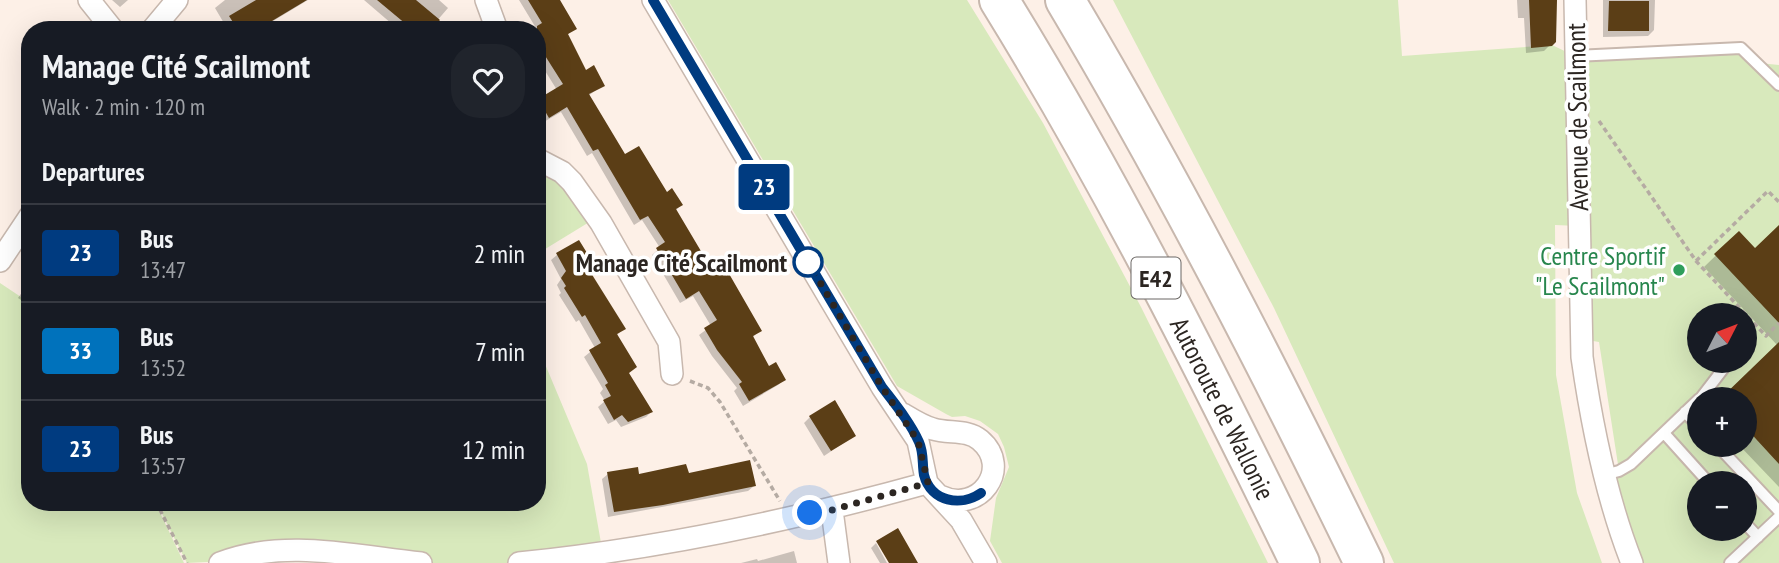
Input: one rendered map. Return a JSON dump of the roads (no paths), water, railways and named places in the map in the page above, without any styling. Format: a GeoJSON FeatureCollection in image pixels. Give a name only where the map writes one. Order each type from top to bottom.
{"type":"FeatureCollection","features":[{"type":"Feature","properties":{"kind":"highway","name":"Autoroute de Wallonie"},"geometry":{"type":"LineString","coordinates":[[999,0],[1107,187],[1187,336],[1300,563]]}},
{"type":"Feature","properties":{"kind":"highway","name":"E42"},"geometry":{"type":"LineString","coordinates":[[1065,0],[1240,312],[1364,563]]}},
{"type":"Feature","properties":{"kind":"street"},"geometry":{"type":"LineString","coordinates":[[89,0],[106,21]]}},
{"type":"Feature","properties":{"kind":"street"},"geometry":{"type":"LineString","coordinates":[[160,21],[177,0]]}},
{"type":"Feature","properties":{"kind":"street"},"geometry":{"type":"LineString","coordinates":[[486,0],[494,21]]}},
{"type":"Feature","properties":{"kind":"street"},"geometry":{"type":"LineString","coordinates":[[653,0],[882,387],[918,441],[928,479],[956,514],[981,554]]}},
{"type":"Feature","properties":{"kind":"street","name":"Avenue de Scailmont"},"geometry":{"type":"LineString","coordinates":[[1575,0],[1582,357],[1590,413],[1604,475],[1632,563]]}},
{"type":"Feature","properties":{"kind":"street"},"geometry":{"type":"LineString","coordinates":[[546,164],[562,172],[572,182],[601,223],[669,342],[672,374]]}},
{"type":"Feature","properties":{"kind":"street"},"geometry":{"type":"LineString","coordinates":[[0,261],[21,230]]}},
{"type":"Feature","properties":{"kind":"street"},"geometry":{"type":"LineString","coordinates":[[901,413],[925,426],[951,433]]}},
{"type":"Feature","properties":{"kind":"street"},"geometry":{"type":"LineString","coordinates":[[951,433],[973,435],[983,442],[993,462],[989,484],[972,499],[962,502],[951,501],[928,479],[926,454],[940,437],[951,433]]}},
{"type":"Feature","properties":{"kind":"street"},"geometry":{"type":"LineString","coordinates":[[519,563],[612,553],[832,510],[928,479]]}},
{"type":"Feature","properties":{"kind":"street"},"geometry":{"type":"LineString","coordinates":[[981,493],[976,511],[981,554]]}},
{"type":"Feature","properties":{"kind":"street"},"geometry":{"type":"LineString","coordinates":[[832,510],[839,563]]}},
{"type":"Feature","properties":{"kind":"street"},"geometry":{"type":"LineString","coordinates":[[220,563],[239,555],[275,549],[311,550],[421,563]]}},
{"type":"Feature","properties":{"kind":"lane"},"geometry":{"type":"LineString","coordinates":[[1575,56],[1741,48],[1779,85]]}},
{"type":"Feature","properties":{"kind":"lane"},"geometry":{"type":"LineString","coordinates":[[1709,387],[1720,373]]}},
{"type":"Feature","properties":{"kind":"lane"},"geometry":{"type":"LineString","coordinates":[[1604,475],[1631,464],[1685,412]]}},
{"type":"Feature","properties":{"kind":"lane"},"geometry":{"type":"LineString","coordinates":[[1664,433],[1698,471]]}},
{"type":"Feature","properties":{"kind":"lane"},"geometry":{"type":"LineString","coordinates":[[1728,457],[1779,511]]}},
{"type":"Feature","properties":{"kind":"lane"},"geometry":{"type":"LineString","coordinates":[[1730,563],[1779,517]]}},
{"type":"Feature","properties":{"kind":"place","name":"Manage Cité Scailmont"},"geometry":{"type":"Point","coordinates":[808,262]}},
{"type":"Feature","properties":{"kind":"place","name":"Centre Sportif \"Le Scailmont\""},"geometry":{"type":"Point","coordinates":[1679,270]}}]}
